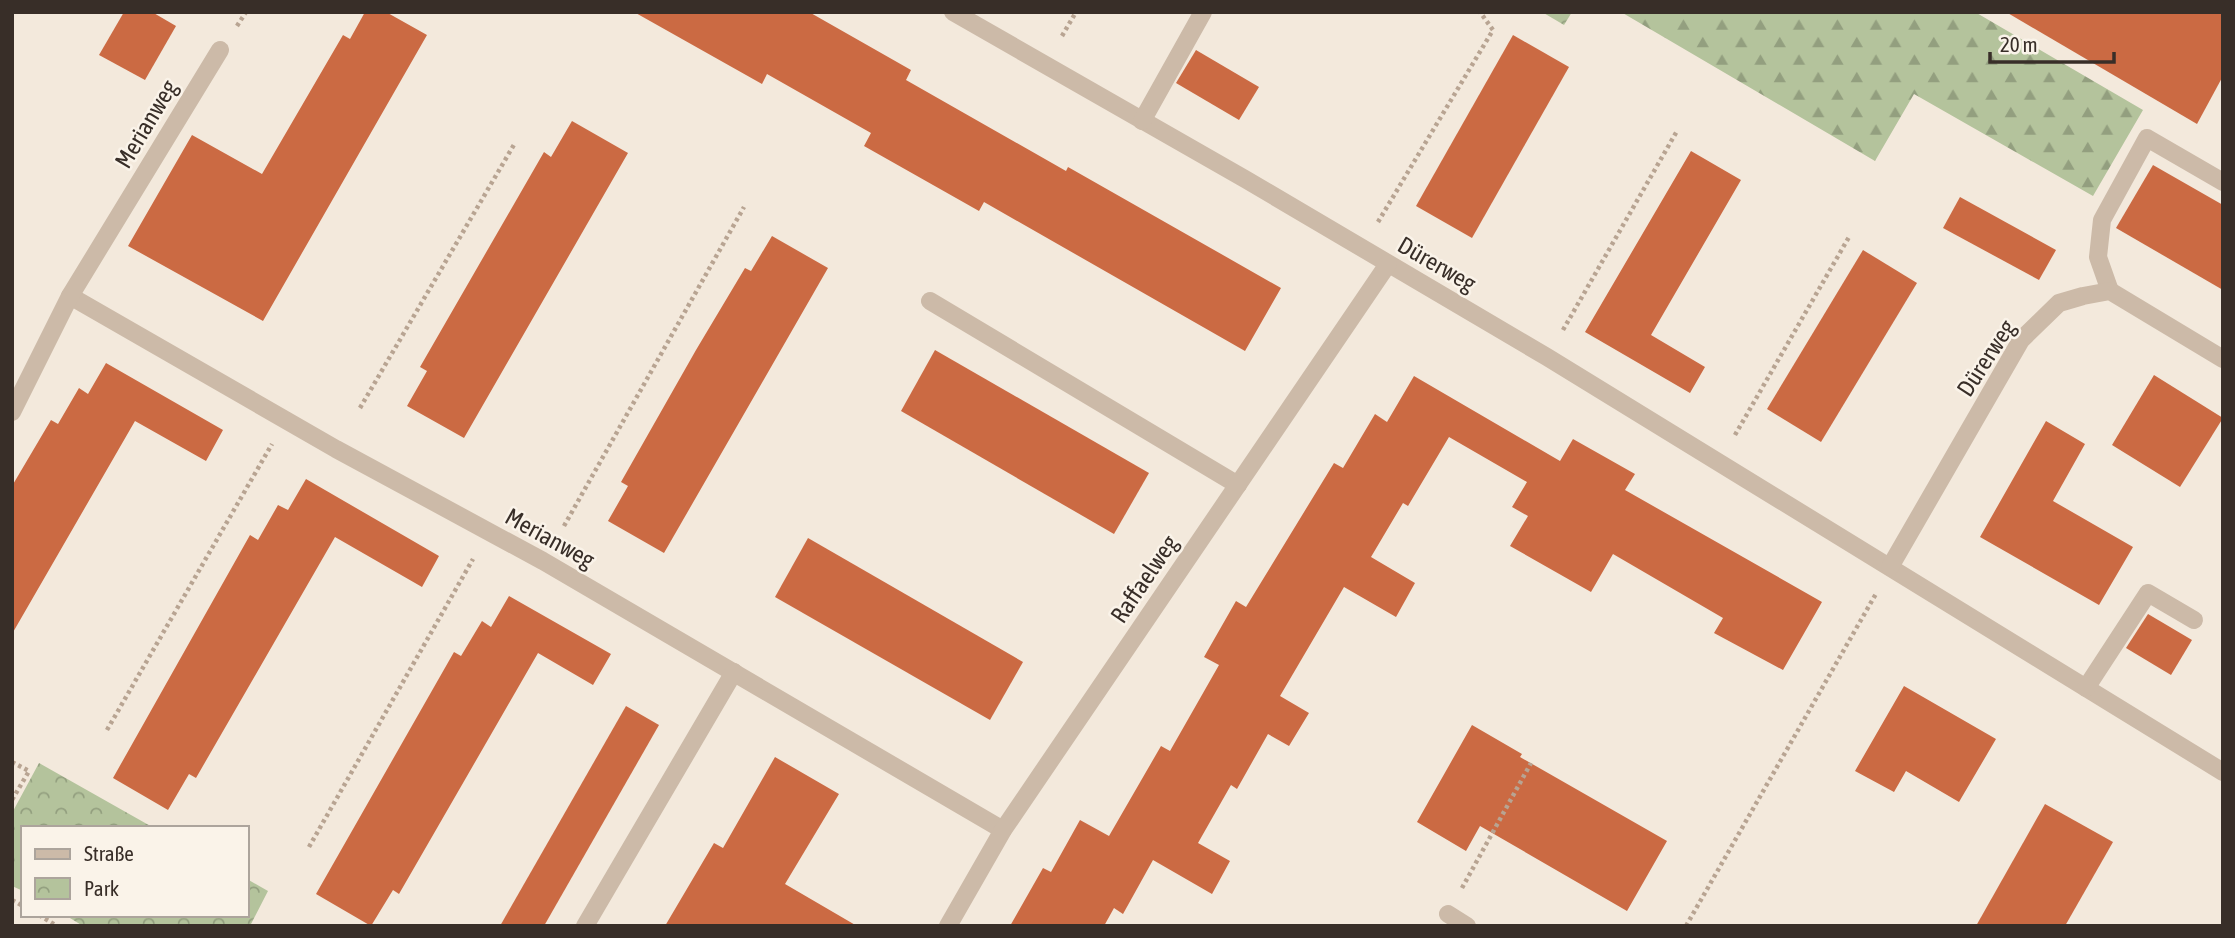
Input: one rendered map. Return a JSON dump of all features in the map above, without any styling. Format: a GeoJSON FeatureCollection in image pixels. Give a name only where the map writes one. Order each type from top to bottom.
{"type":"FeatureCollection","features":[{"type":"Feature","properties":{"kind":"street","name":"Dürerweg"},"geometry":{"type":"LineString","coordinates":[[953,12],[1547,357],[2223,772]]}},
{"type":"Feature","properties":{"kind":"street"},"geometry":{"type":"LineString","coordinates":[[1142,121],[1202,12]]}},
{"type":"Feature","properties":{"kind":"street","name":"Merianweg"},"geometry":{"type":"LineString","coordinates":[[12,412],[70,296],[220,50]]}},
{"type":"Feature","properties":{"kind":"street"},"geometry":{"type":"LineString","coordinates":[[2223,182],[2147,138],[2102,220],[2098,257],[2110,291],[2223,359]]}},
{"type":"Feature","properties":{"kind":"street","name":"Raffaelweg"},"geometry":{"type":"LineString","coordinates":[[948,926],[1003,830],[1388,264]]}},
{"type":"Feature","properties":{"kind":"street","name":"Dürerweg"},"geometry":{"type":"LineString","coordinates":[[1890,568],[2021,340],[2059,303],[2110,291]]}},
{"type":"Feature","properties":{"kind":"street","name":"Merianweg"},"geometry":{"type":"LineString","coordinates":[[70,296],[336,449],[543,561],[1003,830]]}},
{"type":"Feature","properties":{"kind":"street"},"geometry":{"type":"LineString","coordinates":[[930,301],[1238,485]]}},
{"type":"Feature","properties":{"kind":"street"},"geometry":{"type":"LineString","coordinates":[[2086,688],[2148,593],[2194,620]]}},
{"type":"Feature","properties":{"kind":"street"},"geometry":{"type":"LineString","coordinates":[[586,926],[734,672]]}},
{"type":"Feature","properties":{"kind":"street"},"geometry":{"type":"LineString","coordinates":[[1448,914],[1468,926]]}},
{"type":"Feature","properties":{"kind":"path"},"geometry":{"type":"LineString","coordinates":[[242,19],[246,12]]}},
{"type":"Feature","properties":{"kind":"path"},"geometry":{"type":"LineString","coordinates":[[1062,36],[1076,12]]}},
{"type":"Feature","properties":{"kind":"path"},"geometry":{"type":"LineString","coordinates":[[1378,222],[1493,30],[1479,12]]}},
{"type":"Feature","properties":{"kind":"path"},"geometry":{"type":"LineString","coordinates":[[1563,330],[1677,131]]}},
{"type":"Feature","properties":{"kind":"path"},"geometry":{"type":"LineString","coordinates":[[360,408],[514,143]]}},
{"type":"Feature","properties":{"kind":"path","name":"Merianweg"},"geometry":{"type":"LineString","coordinates":[[564,526],[744,207]]}},
{"type":"Feature","properties":{"kind":"path"},"geometry":{"type":"LineString","coordinates":[[1735,435],[1849,237]]}},
{"type":"Feature","properties":{"kind":"path"},"geometry":{"type":"LineString","coordinates":[[107,730],[272,443]]}},
{"type":"Feature","properties":{"kind":"path"},"geometry":{"type":"LineString","coordinates":[[309,847],[473,559]]}},
{"type":"Feature","properties":{"kind":"path"},"geometry":{"type":"LineString","coordinates":[[1686,926],[1890,568]]}},
{"type":"Feature","properties":{"kind":"path"},"geometry":{"type":"LineString","coordinates":[[12,762],[29,771],[12,800]]}},
{"type":"Feature","properties":{"kind":"path"},"geometry":{"type":"LineString","coordinates":[[1448,914],[1531,763]]}},
{"type":"Feature","properties":{"kind":"green space"},"geometry":{"type":"Polygon","coordinates":[[[1542,12],[1572,12],[1564,25],[1542,12]]]}},
{"type":"Feature","properties":{"kind":"green space"},"geometry":{"type":"Polygon","coordinates":[[[1621,12],[1975,12],[2143,110],[2093,196],[1914,94],[1875,161],[1621,12]]]}},
{"type":"Feature","properties":{"kind":"green space"},"geometry":{"type":"Polygon","coordinates":[[[39,763],[150,826],[21,826],[21,890],[12,886],[12,813],[39,763]]]}},
{"type":"Feature","properties":{"kind":"green space"},"geometry":{"type":"Polygon","coordinates":[[[248,880],[268,891],[250,926],[83,926],[68,917],[248,917],[248,880]]]}},
{"type":"Feature","properties":{"kind":"building"},"geometry":{"type":"Polygon","coordinates":[[[124,12],[152,12],[176,26],[145,80],[99,55],[124,12]]]}},
{"type":"Feature","properties":{"kind":"building"},"geometry":{"type":"Polygon","coordinates":[[[365,12],[386,12],[427,35],[263,321],[128,246],[192,135],[262,174],[343,35],[350,39],[365,12]]]}},
{"type":"Feature","properties":{"kind":"building"},"geometry":{"type":"Polygon","coordinates":[[[634,12],[809,12],[911,70],[906,80],[1066,171],[1068,167],[1281,288],[1245,351],[984,202],[979,211],[864,146],[871,133],[767,74],[762,84],[634,12]]]}},
{"type":"Feature","properties":{"kind":"building"},"geometry":{"type":"Polygon","coordinates":[[[2006,12],[2223,12],[2223,76],[2197,124],[2006,12]]]}},
{"type":"Feature","properties":{"kind":"building"},"geometry":{"type":"Polygon","coordinates":[[[1513,35],[1569,67],[1472,238],[1416,206],[1513,35]]]}},
{"type":"Feature","properties":{"kind":"building"},"geometry":{"type":"Polygon","coordinates":[[[1196,50],[1259,87],[1239,120],[1176,83],[1196,50]]]}},
{"type":"Feature","properties":{"kind":"building"},"geometry":{"type":"Polygon","coordinates":[[[572,121],[628,153],[464,438],[407,406],[427,371],[420,367],[544,152],[551,157],[572,121]]]}},
{"type":"Feature","properties":{"kind":"building"},"geometry":{"type":"Polygon","coordinates":[[[1691,151],[1741,180],[1651,335],[1705,367],[1690,393],[1585,332],[1691,151]]]}},
{"type":"Feature","properties":{"kind":"building"},"geometry":{"type":"Polygon","coordinates":[[[2153,165],[2223,205],[2223,290],[2116,228],[2153,165]]]}},
{"type":"Feature","properties":{"kind":"building"},"geometry":{"type":"Polygon","coordinates":[[[1960,197],[2056,250],[2039,280],[1943,228],[1960,197]]]}},
{"type":"Feature","properties":{"kind":"building"},"geometry":{"type":"Polygon","coordinates":[[[772,236],[828,268],[664,553],[608,521],[628,486],[621,482],[745,268],[751,271],[772,236]]]}},
{"type":"Feature","properties":{"kind":"building"},"geometry":{"type":"Polygon","coordinates":[[[1863,250],[1917,283],[1821,442],[1767,409],[1863,250]]]}},
{"type":"Feature","properties":{"kind":"building"},"geometry":{"type":"Polygon","coordinates":[[[935,350],[1149,473],[1114,534],[901,411],[935,350]]]}},
{"type":"Feature","properties":{"kind":"building"},"geometry":{"type":"Polygon","coordinates":[[[106,363],[223,430],[206,461],[135,421],[12,634],[12,486],[51,420],[58,424],[79,388],[88,394],[106,363]]]}},
{"type":"Feature","properties":{"kind":"building"},"geometry":{"type":"Polygon","coordinates":[[[2154,375],[2223,418],[2180,487],[2112,445],[2154,375]]]}},
{"type":"Feature","properties":{"kind":"building"},"geometry":{"type":"Polygon","coordinates":[[[1414,376],[1560,461],[1573,439],[1635,474],[1625,490],[1822,602],[1783,670],[1714,633],[1723,618],[1613,554],[1591,592],[1510,546],[1528,516],[1512,507],[1527,482],[1449,437],[1408,506],[1403,503],[1371,557],[1415,583],[1396,617],[1344,587],[1280,696],[1309,713],[1289,746],[1268,734],[1237,789],[1231,785],[1198,843],[1230,861],[1212,894],[1153,860],[1123,914],[1114,908],[1104,926],[1010,926],[1043,868],[1051,872],[1080,820],[1109,836],[1161,746],[1170,751],[1219,665],[1204,657],[1236,601],[1246,607],[1334,463],[1343,468],[1375,414],[1387,422],[1414,376]]]}},
{"type":"Feature","properties":{"kind":"building"},"geometry":{"type":"Polygon","coordinates":[[[2046,421],[2085,444],[2053,501],[2133,547],[2099,605],[1980,537],[2046,421]]]}},
{"type":"Feature","properties":{"kind":"building"},"geometry":{"type":"Polygon","coordinates":[[[306,479],[439,556],[422,587],[335,537],[196,778],[189,774],[168,810],[113,778],[250,535],[258,540],[278,505],[288,510],[306,479]]]}},
{"type":"Feature","properties":{"kind":"building"},"geometry":{"type":"Polygon","coordinates":[[[808,538],[1023,662],[990,720],[775,597],[808,538]]]}},
{"type":"Feature","properties":{"kind":"building"},"geometry":{"type":"Polygon","coordinates":[[[509,596],[611,654],[593,685],[538,653],[399,894],[393,890],[371,926],[316,894],[454,652],[461,656],[482,621],[491,627],[509,596]]]}},
{"type":"Feature","properties":{"kind":"building"},"geometry":{"type":"Polygon","coordinates":[[[2148,614],[2192,640],[2171,675],[2126,648],[2148,614]]]}},
{"type":"Feature","properties":{"kind":"building"},"geometry":{"type":"Polygon","coordinates":[[[1904,686],[1996,739],[1959,802],[1906,771],[1894,792],[1855,771],[1904,686]]]}},
{"type":"Feature","properties":{"kind":"building"},"geometry":{"type":"Polygon","coordinates":[[[626,706],[659,725],[544,926],[500,926],[626,706]]]}},
{"type":"Feature","properties":{"kind":"building"},"geometry":{"type":"Polygon","coordinates":[[[1472,725],[1522,754],[1520,757],[1667,841],[1627,911],[1480,826],[1466,851],[1417,822],[1472,725]]]}},
{"type":"Feature","properties":{"kind":"building"},"geometry":{"type":"Polygon","coordinates":[[[775,757],[839,794],[785,884],[857,926],[665,926],[714,843],[723,848],[775,757]]]}},
{"type":"Feature","properties":{"kind":"building"},"geometry":{"type":"Polygon","coordinates":[[[2045,804],[2113,842],[2065,926],[1976,926],[2045,804]]]}}]}
